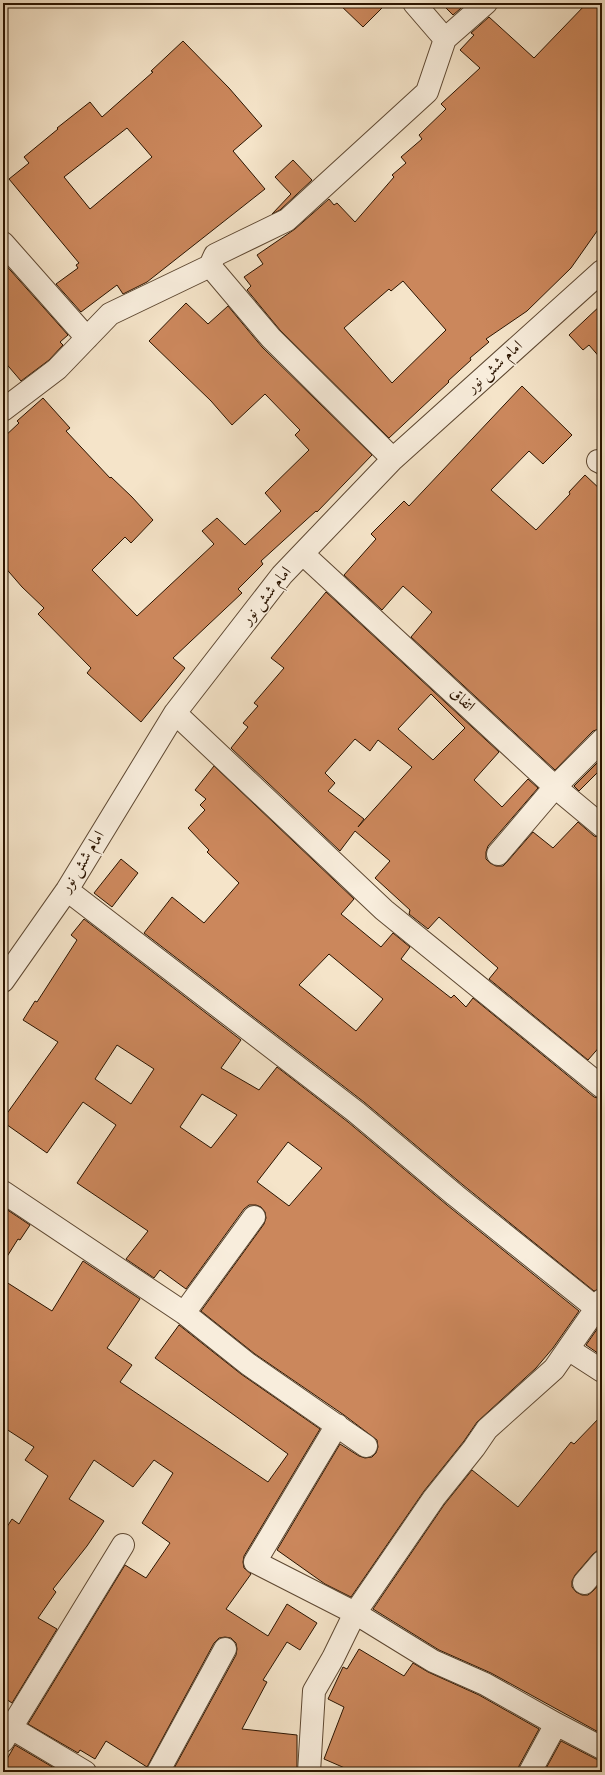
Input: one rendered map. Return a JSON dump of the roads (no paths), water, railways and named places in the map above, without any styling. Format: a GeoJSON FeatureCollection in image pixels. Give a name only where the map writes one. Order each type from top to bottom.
{"type":"FeatureCollection","features":[{"type":"Feature","properties":{"kind":"street"},"geometry":{"type":"LineString","coordinates":[[414,3],[445,39]]}},
{"type":"Feature","properties":{"kind":"street"},"geometry":{"type":"LineString","coordinates":[[3,410],[57,368],[110,314],[210,266],[215,255],[287,220],[427,92],[445,39],[486,3]]}},
{"type":"Feature","properties":{"kind":"street"},"geometry":{"type":"LineString","coordinates":[[3,243],[87,338]]}},
{"type":"Feature","properties":{"kind":"street"},"geometry":{"type":"LineString","coordinates":[[210,266],[271,338],[392,459]]}},
{"type":"Feature","properties":{"kind":"street","name":"امام شش نور"},"geometry":{"type":"LineString","coordinates":[[3,981],[66,890],[175,713],[282,575],[304,554],[392,459],[602,271]]}},
{"type":"Feature","properties":{"kind":"street","name":"اتفاق"},"geometry":{"type":"LineString","coordinates":[[304,554],[555,787],[602,826]]}},
{"type":"Feature","properties":{"kind":"street"},"geometry":{"type":"LineString","coordinates":[[175,713],[384,910],[602,1087]]}},
{"type":"Feature","properties":{"kind":"street"},"geometry":{"type":"LineString","coordinates":[[498,854],[555,787],[602,740]]}},
{"type":"Feature","properties":{"kind":"street"},"geometry":{"type":"LineString","coordinates":[[66,890],[356,1112],[455,1195],[599,1304],[554,1369],[487,1429],[474,1448],[434,1498],[355,1613],[333,1658],[314,1691],[309,1772]]}},
{"type":"Feature","properties":{"kind":"street"},"geometry":{"type":"LineString","coordinates":[[3,1192],[184,1313],[248,1364],[366,1446]]}},
{"type":"Feature","properties":{"kind":"street"},"geometry":{"type":"LineString","coordinates":[[184,1313],[254,1217]]}},
{"type":"Feature","properties":{"kind":"street"},"geometry":{"type":"LineString","coordinates":[[568,1349],[602,1371]]}},
{"type":"Feature","properties":{"kind":"street"},"geometry":{"type":"LineString","coordinates":[[337,1425],[255,1562],[355,1613],[433,1661],[485,1684],[602,1748]]}},
{"type":"Feature","properties":{"kind":"street"},"geometry":{"type":"LineString","coordinates":[[85,1772],[6,1731],[124,1545]]}},
{"type":"Feature","properties":{"kind":"street"},"geometry":{"type":"LineString","coordinates":[[584,1583],[602,1562]]}},
{"type":"Feature","properties":{"kind":"street"},"geometry":{"type":"LineString","coordinates":[[158,1772],[225,1649]]}},
{"type":"Feature","properties":{"kind":"street"},"geometry":{"type":"LineString","coordinates":[[530,1772],[556,1724]]}}]}
